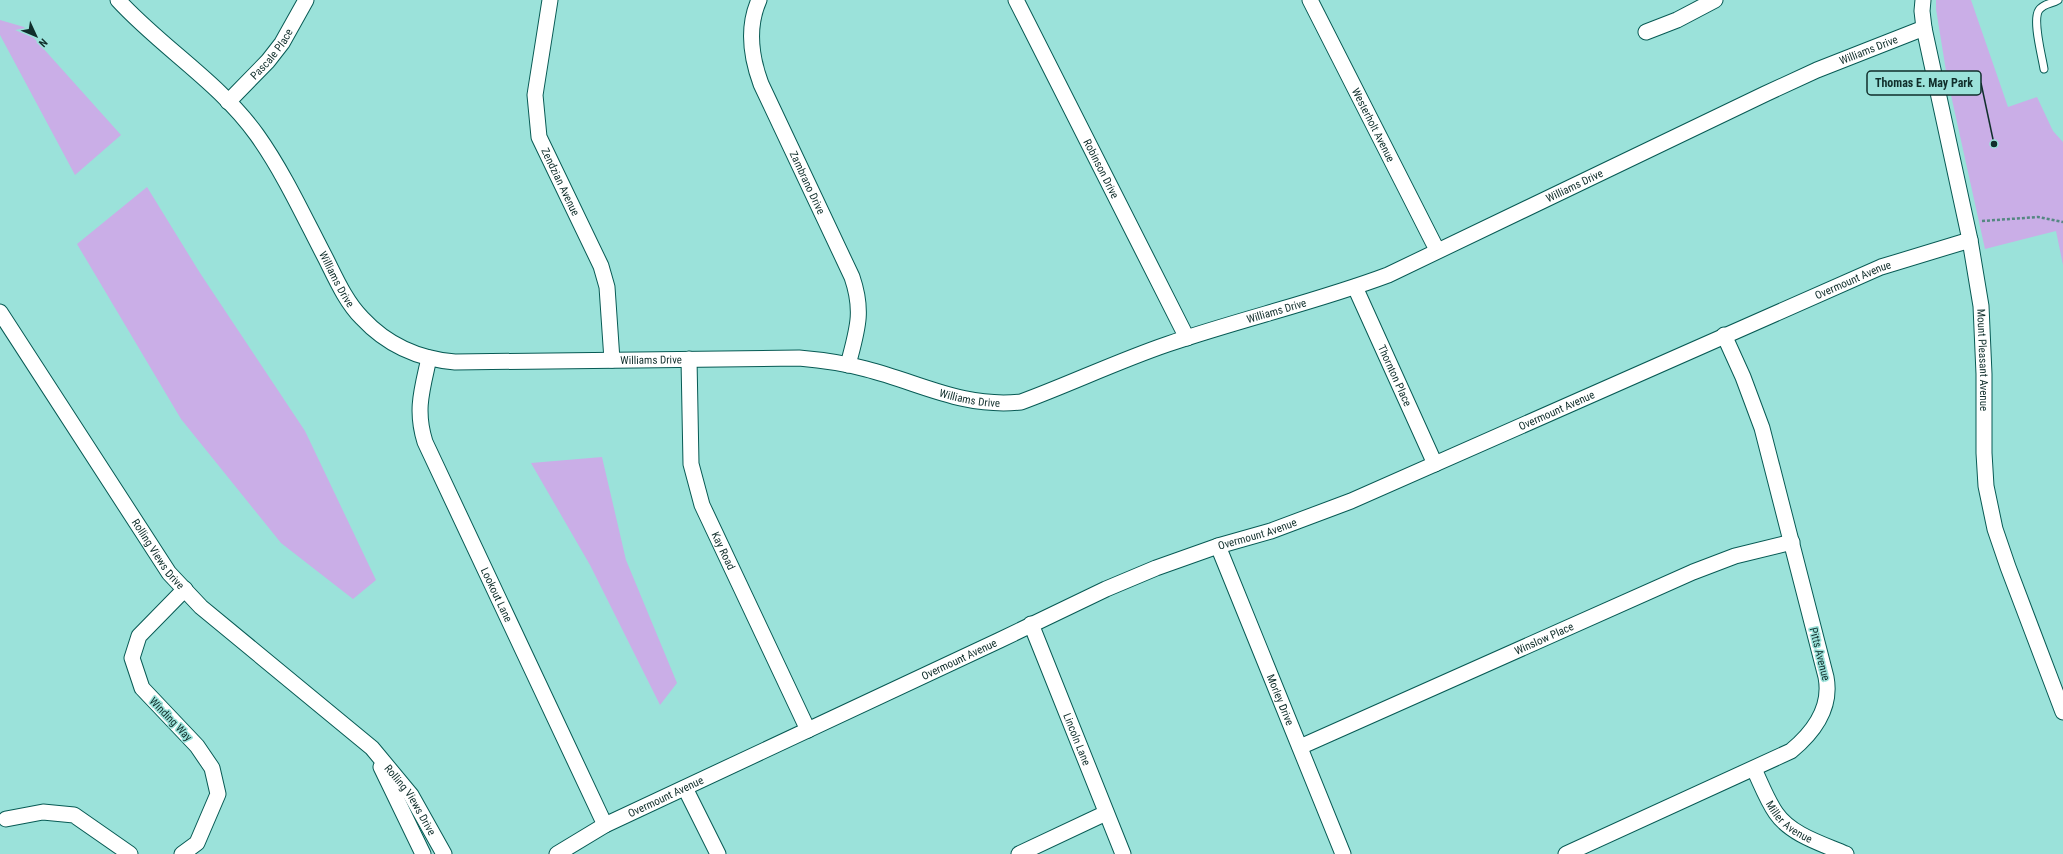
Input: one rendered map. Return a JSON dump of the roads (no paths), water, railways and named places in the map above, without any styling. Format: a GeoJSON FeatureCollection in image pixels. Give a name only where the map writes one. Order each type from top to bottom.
{"type":"FeatureCollection","features":[{"type":"Feature","properties":{"kind":"street","name":"Williams Drive"},"geometry":{"type":"LineString","coordinates":[[118,0],[161,42],[217,88],[256,134],[286,182],[346,297],[361,318],[380,335],[408,352],[429,358],[455,362],[799,358],[831,361],[867,369],[970,402],[1003,404],[1021,402],[1124,361],[1187,338],[1355,287],[1388,275],[1437,250],[1764,94],[1817,70],[1924,28]]}},
{"type":"Feature","properties":{"kind":"street","name":"Pascale Place"},"geometry":{"type":"LineString","coordinates":[[228,102],[268,61],[282,43],[306,0]]}},
{"type":"Feature","properties":{"kind":"street","name":"Zendzian Avenue"},"geometry":{"type":"LineString","coordinates":[[550,0],[535,95],[539,137],[600,266],[607,287],[612,360]]}},
{"type":"Feature","properties":{"kind":"street","name":"Zambrano Drive"},"geometry":{"type":"LineString","coordinates":[[759,0],[753,25],[752,48],[754,65],[761,84],[852,277],[857,292],[860,310],[858,328],[848,365]]}},
{"type":"Feature","properties":{"kind":"street","name":"Robinson Drive"},"geometry":{"type":"LineString","coordinates":[[1016,0],[1187,338]]}},
{"type":"Feature","properties":{"kind":"street","name":"Westerholt Avenue"},"geometry":{"type":"LineString","coordinates":[[1310,0],[1437,250]]}},
{"type":"Feature","properties":{"kind":"street"},"geometry":{"type":"LineString","coordinates":[[1646,32],[1677,20],[1715,0]]}},
{"type":"Feature","properties":{"kind":"street","name":"Mount Pleasant Avenue"},"geometry":{"type":"LineString","coordinates":[[1921,4],[1924,28],[1965,223],[1970,240],[1981,306],[1986,486],[1995,529],[2063,712]]}},
{"type":"Feature","properties":{"kind":"street","name":"Overmount Avenue"},"geometry":{"type":"LineString","coordinates":[[563,852],[605,825],[1106,588],[1156,568],[1218,546],[1270,531],[1351,501],[1724,335],[1881,267],[1970,240]]}},
{"type":"Feature","properties":{"kind":"street","name":"Thornton Place"},"geometry":{"type":"LineString","coordinates":[[1355,287],[1435,464]]}},
{"type":"Feature","properties":{"kind":"street","name":"Rolling Views Drive"},"geometry":{"type":"LineString","coordinates":[[0,312],[169,573],[201,607],[372,748],[411,795],[444,854]]}},
{"type":"Feature","properties":{"kind":"street","name":"Pitts Avenue"},"geometry":{"type":"LineString","coordinates":[[1566,854],[1791,751],[1806,739],[1816,726],[1828,698],[1826,677],[1762,428],[1743,377],[1724,335]]}},
{"type":"Feature","properties":{"kind":"street","name":"Lookout Lane"},"geometry":{"type":"LineString","coordinates":[[429,358],[419,404],[419,425],[425,442],[605,825]]}},
{"type":"Feature","properties":{"kind":"street","name":"Kay Road"},"geometry":{"type":"LineString","coordinates":[[689,359],[691,464],[702,505],[808,730]]}},
{"type":"Feature","properties":{"kind":"street","name":"Winslow Place"},"geometry":{"type":"LineString","coordinates":[[1300,747],[1694,572],[1736,556],[1792,542]]}},
{"type":"Feature","properties":{"kind":"street","name":"Morley Drive"},"geometry":{"type":"LineString","coordinates":[[1218,546],[1343,854]]}},
{"type":"Feature","properties":{"kind":"street","name":"Winding Way"},"geometry":{"type":"LineString","coordinates":[[182,854],[197,843],[218,794],[212,768],[197,746],[142,688],[132,658],[139,636],[185,589]]}},
{"type":"Feature","properties":{"kind":"street","name":"Lincoln Lane"},"geometry":{"type":"LineString","coordinates":[[1031,624],[1123,854]]}},
{"type":"Feature","properties":{"kind":"street","name":"Rolling Views Drive"},"geometry":{"type":"LineString","coordinates":[[372,748],[423,854]]}},
{"type":"Feature","properties":{"kind":"street","name":"Miller Avenue"},"geometry":{"type":"LineString","coordinates":[[1754,769],[1777,815],[1789,826],[1815,841],[1846,854]]}},
{"type":"Feature","properties":{"kind":"street"},"geometry":{"type":"LineString","coordinates":[[685,788],[718,854]]}},
{"type":"Feature","properties":{"kind":"street"},"geometry":{"type":"LineString","coordinates":[[6,819],[43,812],[74,815],[130,854]]}},
{"type":"Feature","properties":{"kind":"street"},"geometry":{"type":"LineString","coordinates":[[1019,854],[1106,813]]}},
{"type":"Feature","properties":{"kind":"lane"},"geometry":{"type":"LineString","coordinates":[[2044,69],[2036,20],[2039,10],[2046,4],[2058,0]]}},
{"type":"Feature","properties":{"kind":"place","name":"Thomas E. May Park"},"geometry":{"type":"Point","coordinates":[1994,144]}}]}
